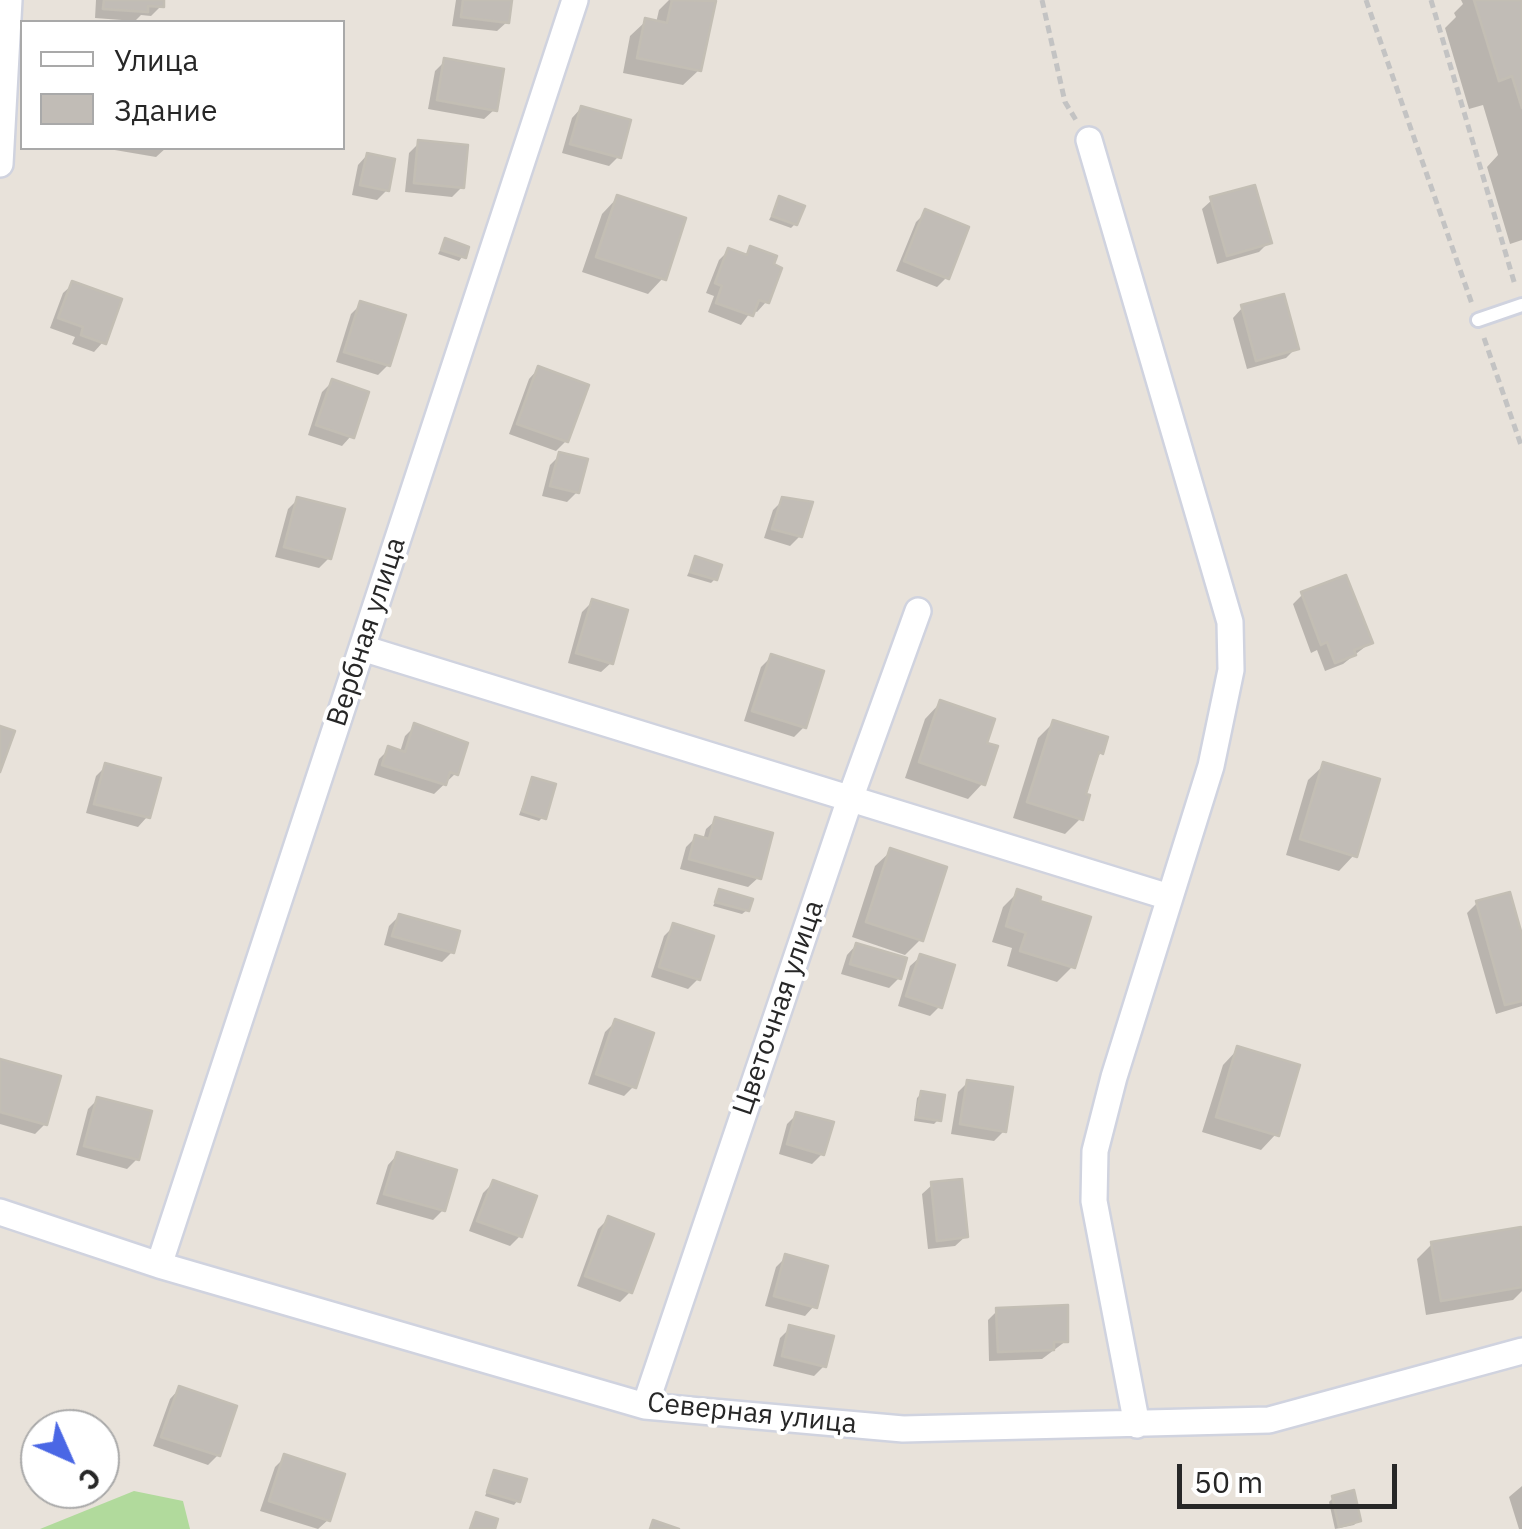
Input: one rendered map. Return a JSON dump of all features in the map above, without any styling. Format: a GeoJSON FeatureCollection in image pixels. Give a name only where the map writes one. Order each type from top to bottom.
{"type":"FeatureCollection","features":[{"type":"Feature","properties":{"kind":"street"},"geometry":{"type":"LineString","coordinates":[[0,164],[9,0]]}},
{"type":"Feature","properties":{"kind":"street","name":"Вербная улица"},"geometry":{"type":"LineString","coordinates":[[159,1264],[575,0]]}},
{"type":"Feature","properties":{"kind":"street"},"geometry":{"type":"LineString","coordinates":[[1089,140],[1230,622],[1231,670],[1211,766],[1094,1150],[1094,1201],[1136,1425]]}},
{"type":"Feature","properties":{"kind":"street","name":"Цветочная улица"},"geometry":{"type":"LineString","coordinates":[[645,1406],[850,799],[918,611]]}},
{"type":"Feature","properties":{"kind":"street"},"geometry":{"type":"LineString","coordinates":[[362,648],[1168,897]]}},
{"type":"Feature","properties":{"kind":"street","name":"Северная улица"},"geometry":{"type":"LineString","coordinates":[[0,1212],[159,1264],[645,1406],[903,1429],[1268,1420],[1522,1351]]}},
{"type":"Feature","properties":{"kind":"lane"},"geometry":{"type":"LineString","coordinates":[[1478,320],[1522,305]]}},
{"type":"Feature","properties":{"kind":"path"},"geometry":{"type":"LineString","coordinates":[[1042,0],[1065,102],[1089,140]]}},
{"type":"Feature","properties":{"kind":"path"},"geometry":{"type":"LineString","coordinates":[[1366,0],[1522,448]]}},
{"type":"Feature","properties":{"kind":"path"},"geometry":{"type":"LineString","coordinates":[[1431,0],[1522,305]]}},
{"type":"Feature","properties":{"kind":"green space"},"geometry":{"type":"Polygon","coordinates":[[[134,1491],[183,1501],[190,1529],[40,1529],[89,1509],[120,1509],[120,1497],[134,1491]]]}},
{"type":"Feature","properties":{"kind":"building"},"geometry":{"type":"Polygon","coordinates":[[[104,0],[164,0],[164,7],[148,6],[148,12],[103,9],[104,0]]]}},
{"type":"Feature","properties":{"kind":"building"},"geometry":{"type":"Polygon","coordinates":[[[463,0],[512,0],[509,23],[461,17],[463,0]]]}},
{"type":"Feature","properties":{"kind":"building"},"geometry":{"type":"Polygon","coordinates":[[[672,0],[716,1],[701,71],[637,58],[645,18],[667,23],[672,0]]]}},
{"type":"Feature","properties":{"kind":"building"},"geometry":{"type":"Polygon","coordinates":[[[1474,0],[1522,0],[1522,108],[1512,76],[1499,81],[1474,0]]]}},
{"type":"Feature","properties":{"kind":"building"},"geometry":{"type":"Polygon","coordinates":[[[444,58],[504,69],[497,111],[437,100],[444,58]]]}},
{"type":"Feature","properties":{"kind":"building"},"geometry":{"type":"Polygon","coordinates":[[[581,106],[631,120],[621,158],[570,144],[581,106]]]}},
{"type":"Feature","properties":{"kind":"building"},"geometry":{"type":"Polygon","coordinates":[[[418,140],[468,145],[464,188],[414,183],[418,140]]]}},
{"type":"Feature","properties":{"kind":"building"},"geometry":{"type":"Polygon","coordinates":[[[367,153],[395,159],[389,191],[360,185],[367,153]]]}},
{"type":"Feature","properties":{"kind":"building"},"geometry":{"type":"Polygon","coordinates":[[[1255,185],[1272,243],[1227,256],[1210,197],[1255,185]]]}},
{"type":"Feature","properties":{"kind":"building"},"geometry":{"type":"Polygon","coordinates":[[[617,195],[686,218],[666,280],[596,257],[617,195]]]}},
{"type":"Feature","properties":{"kind":"building"},"geometry":{"type":"Polygon","coordinates":[[[779,196],[805,206],[797,225],[772,216],[779,196]]]}},
{"type":"Feature","properties":{"kind":"building"},"geometry":{"type":"Polygon","coordinates":[[[925,209],[969,227],[949,279],[904,261],[925,209]]]}},
{"type":"Feature","properties":{"kind":"building"},"geometry":{"type":"Polygon","coordinates":[[[445,238],[469,247],[466,258],[441,250],[445,238]]]}},
{"type":"Feature","properties":{"kind":"building"},"geometry":{"type":"Polygon","coordinates":[[[750,246],[777,256],[774,264],[782,268],[769,303],[759,300],[753,316],[716,303],[722,286],[715,283],[728,248],[747,255],[750,246]]]}},
{"type":"Feature","properties":{"kind":"building"},"geometry":{"type":"Polygon","coordinates":[[[72,281],[122,299],[106,344],[81,335],[83,327],[58,318],[72,281]]]}},
{"type":"Feature","properties":{"kind":"building"},"geometry":{"type":"Polygon","coordinates":[[[1284,294],[1299,349],[1256,361],[1241,305],[1284,294]]]}},
{"type":"Feature","properties":{"kind":"building"},"geometry":{"type":"Polygon","coordinates":[[[360,301],[406,315],[390,366],[344,352],[360,301]]]}},
{"type":"Feature","properties":{"kind":"building"},"geometry":{"type":"Polygon","coordinates":[[[538,366],[589,385],[568,442],[517,424],[538,366]]]}},
{"type":"Feature","properties":{"kind":"building"},"geometry":{"type":"Polygon","coordinates":[[[332,379],[369,392],[354,438],[316,425],[332,379]]]}},
{"type":"Feature","properties":{"kind":"building"},"geometry":{"type":"Polygon","coordinates":[[[559,452],[588,459],[579,493],[550,486],[559,452]]]}},
{"type":"Feature","properties":{"kind":"building"},"geometry":{"type":"Polygon","coordinates":[[[297,497],[345,509],[331,559],[284,547],[297,497]]]}},
{"type":"Feature","properties":{"kind":"building"},"geometry":{"type":"Polygon","coordinates":[[[782,497],[813,502],[802,537],[772,529],[782,497]]]}},
{"type":"Feature","properties":{"kind":"building"},"geometry":{"type":"Polygon","coordinates":[[[695,556],[722,565],[717,580],[690,572],[695,556]]]}},
{"type":"Feature","properties":{"kind":"building"},"geometry":{"type":"Polygon","coordinates":[[[1346,575],[1373,643],[1335,663],[1327,642],[1321,645],[1301,592],[1346,575]]]}},
{"type":"Feature","properties":{"kind":"building"},"geometry":{"type":"Polygon","coordinates":[[[592,599],[628,610],[613,664],[576,653],[592,599]]]}},
{"type":"Feature","properties":{"kind":"building"},"geometry":{"type":"Polygon","coordinates":[[[771,654],[824,671],[806,728],[752,711],[771,654]]]}},
{"type":"Feature","properties":{"kind":"building"},"geometry":{"type":"Polygon","coordinates":[[[940,700],[995,719],[987,743],[998,746],[985,785],[919,762],[940,700]]]}},
{"type":"Feature","properties":{"kind":"building"},"geometry":{"type":"Polygon","coordinates":[[[1053,720],[1108,737],[1086,794],[1090,795],[1083,820],[1027,802],[1053,720]]]}},
{"type":"Feature","properties":{"kind":"building"},"geometry":{"type":"Polygon","coordinates":[[[414,723],[468,743],[458,775],[450,772],[446,785],[382,765],[388,746],[405,752],[414,723]]]}},
{"type":"Feature","properties":{"kind":"building"},"geometry":{"type":"Polygon","coordinates":[[[0,726],[15,731],[0,772],[0,726]]]}},
{"type":"Feature","properties":{"kind":"building"},"geometry":{"type":"Polygon","coordinates":[[[1323,762],[1380,779],[1357,857],[1300,839],[1323,762]]]}},
{"type":"Feature","properties":{"kind":"building"},"geometry":{"type":"Polygon","coordinates":[[[105,763],[161,778],[150,818],[94,804],[105,763]]]}},
{"type":"Feature","properties":{"kind":"building"},"geometry":{"type":"Polygon","coordinates":[[[532,777],[556,784],[546,819],[522,811],[532,777]]]}},
{"type":"Feature","properties":{"kind":"building"},"geometry":{"type":"Polygon","coordinates":[[[715,817],[773,833],[761,879],[689,859],[695,835],[709,839],[715,817]]]}},
{"type":"Feature","properties":{"kind":"building"},"geometry":{"type":"Polygon","coordinates":[[[890,848],[947,867],[923,941],[866,922],[890,848]]]}},
{"type":"Feature","properties":{"kind":"building"},"geometry":{"type":"Polygon","coordinates":[[[719,889],[753,899],[749,911],[715,902],[719,889]]]}},
{"type":"Feature","properties":{"kind":"building"},"geometry":{"type":"Polygon","coordinates":[[[1017,889],[1041,897],[1040,901],[1091,917],[1075,968],[1020,951],[1026,933],[1006,926],[1017,889]]]}},
{"type":"Feature","properties":{"kind":"building"},"geometry":{"type":"Polygon","coordinates":[[[1510,892],[1522,935],[1522,1001],[1505,1005],[1476,901],[1510,892]]]}},
{"type":"Feature","properties":{"kind":"building"},"geometry":{"type":"Polygon","coordinates":[[[399,914],[460,931],[454,953],[392,936],[399,914]]]}},
{"type":"Feature","properties":{"kind":"building"},"geometry":{"type":"Polygon","coordinates":[[[673,923],[714,936],[700,980],[659,967],[673,923]]]}},
{"type":"Feature","properties":{"kind":"building"},"geometry":{"type":"Polygon","coordinates":[[[856,943],[907,958],[901,979],[850,964],[856,943]]]}},
{"type":"Feature","properties":{"kind":"building"},"geometry":{"type":"Polygon","coordinates":[[[920,954],[955,965],[942,1008],[906,996],[920,954]]]}},
{"type":"Feature","properties":{"kind":"building"},"geometry":{"type":"Polygon","coordinates":[[[615,1019],[654,1033],[636,1088],[596,1074],[615,1019]]]}},
{"type":"Feature","properties":{"kind":"building"},"geometry":{"type":"Polygon","coordinates":[[[1237,1046],[1300,1065],[1279,1136],[1216,1117],[1237,1046]]]}},
{"type":"Feature","properties":{"kind":"building"},"geometry":{"type":"Polygon","coordinates":[[[0,1059],[61,1076],[47,1125],[0,1112],[0,1059]]]}},
{"type":"Feature","properties":{"kind":"building"},"geometry":{"type":"Polygon","coordinates":[[[967,1080],[1013,1087],[1006,1132],[960,1124],[967,1080]]]}},
{"type":"Feature","properties":{"kind":"building"},"geometry":{"type":"Polygon","coordinates":[[[921,1091],[945,1095],[941,1121],[916,1117],[921,1091]]]}},
{"type":"Feature","properties":{"kind":"building"},"geometry":{"type":"Polygon","coordinates":[[[97,1097],[152,1111],[139,1160],[84,1146],[97,1097]]]}},
{"type":"Feature","properties":{"kind":"building"},"geometry":{"type":"Polygon","coordinates":[[[796,1112],[834,1122],[824,1155],[787,1144],[796,1112]]]}},
{"type":"Feature","properties":{"kind":"building"},"geometry":{"type":"Polygon","coordinates":[[[397,1152],[457,1170],[445,1211],[384,1194],[397,1152]]]}},
{"type":"Feature","properties":{"kind":"building"},"geometry":{"type":"Polygon","coordinates":[[[962,1179],[968,1237],[937,1241],[931,1182],[962,1179]]]}},
{"type":"Feature","properties":{"kind":"building"},"geometry":{"type":"Polygon","coordinates":[[[493,1180],[537,1196],[522,1237],[477,1221],[493,1180]]]}},
{"type":"Feature","properties":{"kind":"building"},"geometry":{"type":"Polygon","coordinates":[[[608,1216],[654,1234],[632,1293],[585,1276],[608,1216]]]}},
{"type":"Feature","properties":{"kind":"building"},"geometry":{"type":"Polygon","coordinates":[[[1521,1227],[1522,1287],[1441,1301],[1431,1242],[1521,1227]]]}},
{"type":"Feature","properties":{"kind":"building"},"geometry":{"type":"Polygon","coordinates":[[[785,1254],[828,1266],[817,1308],[774,1296],[785,1254]]]}},
{"type":"Feature","properties":{"kind":"building"},"geometry":{"type":"Polygon","coordinates":[[[1068,1305],[1068,1342],[1054,1342],[1054,1350],[998,1352],[996,1308],[1068,1305]]]}},
{"type":"Feature","properties":{"kind":"building"},"geometry":{"type":"Polygon","coordinates":[[[789,1325],[834,1336],[826,1367],[782,1356],[789,1325]]]}},
{"type":"Feature","properties":{"kind":"building"},"geometry":{"type":"Polygon","coordinates":[[[179,1386],[237,1406],[220,1456],[161,1437],[179,1386]]]}},
{"type":"Feature","properties":{"kind":"building"},"geometry":{"type":"Polygon","coordinates":[[[284,1454],[345,1474],[330,1521],[269,1501],[284,1454]]]}},
{"type":"Feature","properties":{"kind":"building"},"geometry":{"type":"Polygon","coordinates":[[[494,1470],[527,1479],[520,1502],[487,1492],[494,1470]]]}},
{"type":"Feature","properties":{"kind":"building"},"geometry":{"type":"Polygon","coordinates":[[[1354,1490],[1361,1521],[1339,1527],[1332,1496],[1354,1490]]]}},
{"type":"Feature","properties":{"kind":"building"},"geometry":{"type":"Polygon","coordinates":[[[476,1512],[498,1519],[495,1529],[470,1529],[476,1512]]]}},
{"type":"Feature","properties":{"kind":"building"},"geometry":{"type":"Polygon","coordinates":[[[653,1520],[679,1529],[650,1529],[653,1520]]]}}]}
